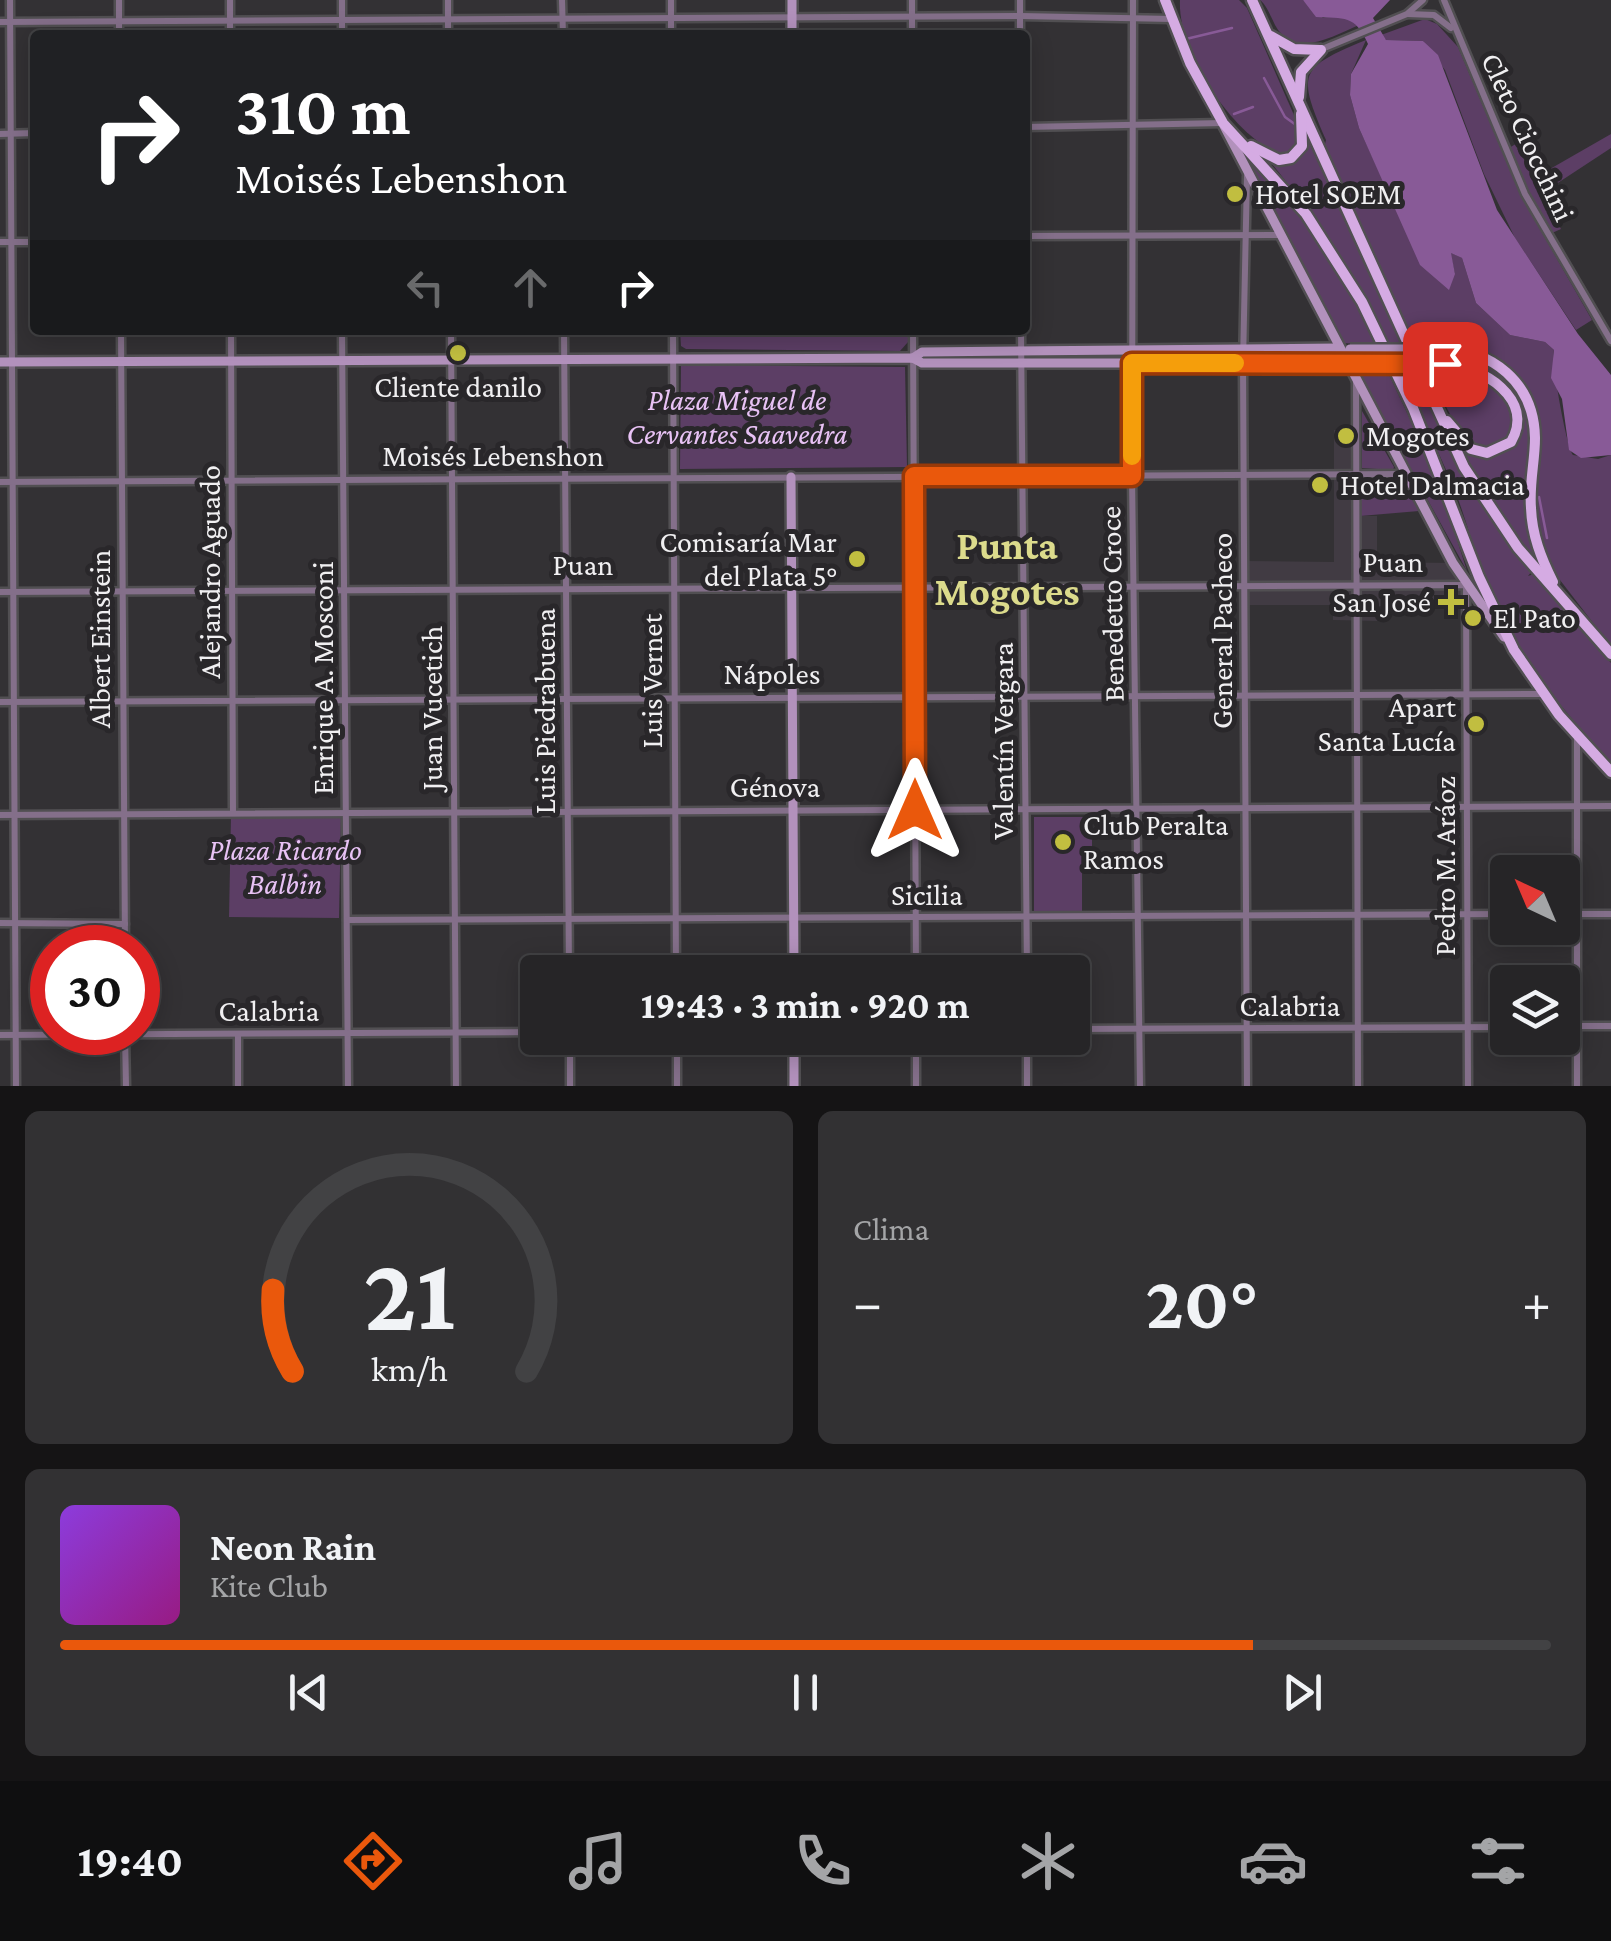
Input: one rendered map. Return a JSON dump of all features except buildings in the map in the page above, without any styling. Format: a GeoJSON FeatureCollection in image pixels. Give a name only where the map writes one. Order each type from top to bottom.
{"type":"FeatureCollection","features":[{"type":"Feature","properties":{"kind":"main road"},"geometry":{"type":"LineString","coordinates":[[792,0],[792,30]]}},
{"type":"Feature","properties":{"kind":"main road"},"geometry":{"type":"LineString","coordinates":[[1166,0],[1246,176],[1466,585],[1578,737],[1611,772]]}},
{"type":"Feature","properties":{"kind":"main road"},"geometry":{"type":"LineString","coordinates":[[1172,19],[1178,0]]}},
{"type":"Feature","properties":{"kind":"main road"},"geometry":{"type":"LineString","coordinates":[[1243,0],[1258,16]]}},
{"type":"Feature","properties":{"kind":"main road"},"geometry":{"type":"LineString","coordinates":[[1252,0],[1439,412],[1491,511],[1611,654]]}},
{"type":"Feature","properties":{"kind":"main road"},"geometry":{"type":"LineString","coordinates":[[1264,28],[1286,47],[1321,50]]}},
{"type":"Feature","properties":{"kind":"main road"},"geometry":{"type":"LineString","coordinates":[[1242,140],[1275,159],[1291,158],[1303,142],[1301,72],[1321,50]]}},
{"type":"Feature","properties":{"kind":"main road"},"geometry":{"type":"LineString","coordinates":[[1223,123],[1306,214],[1362,302],[1440,472],[1479,577],[1514,650]]}},
{"type":"Feature","properties":{"kind":"main road"},"geometry":{"type":"LineString","coordinates":[[913,358],[922,352],[1338,348],[1470,351],[1490,360],[1513,378],[1527,400],[1535,439],[1532,523],[1557,592]]}},
{"type":"Feature","properties":{"kind":"main road"},"geometry":{"type":"LineString","coordinates":[[0,362],[913,358],[922,363],[1445,364],[1472,368],[1499,386],[1516,411],[1516,433],[1498,451],[1477,451],[1439,412]]}},
{"type":"Feature","properties":{"kind":"main road"},"geometry":{"type":"LineString","coordinates":[[791,477],[794,955]]}},
{"type":"Feature","properties":{"kind":"main road"},"geometry":{"type":"LineString","coordinates":[[794,1055],[794,1086]]}},
{"type":"Feature","properties":{"kind":"street"},"geometry":{"type":"LineString","coordinates":[[10,0],[16,1086]]}},
{"type":"Feature","properties":{"kind":"street"},"geometry":{"type":"LineString","coordinates":[[119,0],[119,30]]}},
{"type":"Feature","properties":{"kind":"street"},"geometry":{"type":"LineString","coordinates":[[230,0],[230,30]]}},
{"type":"Feature","properties":{"kind":"street"},"geometry":{"type":"LineString","coordinates":[[342,0],[342,30]]}},
{"type":"Feature","properties":{"kind":"street"},"geometry":{"type":"LineString","coordinates":[[448,0],[448,30]]}},
{"type":"Feature","properties":{"kind":"street"},"geometry":{"type":"LineString","coordinates":[[562,0],[562,30]]}},
{"type":"Feature","properties":{"kind":"street"},"geometry":{"type":"LineString","coordinates":[[671,0],[671,30]]}},
{"type":"Feature","properties":{"kind":"street"},"geometry":{"type":"LineString","coordinates":[[912,0],[912,30]]}},
{"type":"Feature","properties":{"kind":"street"},"geometry":{"type":"LineString","coordinates":[[1020,0],[1020,30]]}},
{"type":"Feature","properties":{"kind":"street","name":"Benedetto Croce"},"geometry":{"type":"LineString","coordinates":[[1133,0],[1132,476],[1138,694],[1140,1086]]}},
{"type":"Feature","properties":{"kind":"street"},"geometry":{"type":"LineString","coordinates":[[1321,50],[1407,14],[1423,0]]}},
{"type":"Feature","properties":{"kind":"street","name":"Cleto Ciocchini"},"geometry":{"type":"LineString","coordinates":[[1444,0],[1525,194],[1611,341]]}},
{"type":"Feature","properties":{"kind":"street"},"geometry":{"type":"LineString","coordinates":[[1407,14],[1438,16],[1458,36]]}},
{"type":"Feature","properties":{"kind":"street"},"geometry":{"type":"LineString","coordinates":[[0,22],[912,16],[1172,19]]}},
{"type":"Feature","properties":{"kind":"street"},"geometry":{"type":"LineString","coordinates":[[1030,127],[1223,123]]}},
{"type":"Feature","properties":{"kind":"street"},"geometry":{"type":"LineString","coordinates":[[0,134],[30,134]]}},
{"type":"Feature","properties":{"kind":"street","name":"General Pacheco"},"geometry":{"type":"LineString","coordinates":[[1246,176],[1246,1086]]}},
{"type":"Feature","properties":{"kind":"street"},"geometry":{"type":"LineString","coordinates":[[1030,236],[1278,235]]}},
{"type":"Feature","properties":{"kind":"street"},"geometry":{"type":"LineString","coordinates":[[0,242],[30,242]]}},
{"type":"Feature","properties":{"kind":"street","name":"Albert Einstein"},"geometry":{"type":"LineString","coordinates":[[121,335],[125,924]]}},
{"type":"Feature","properties":{"kind":"street","name":"Alejandro Aguado"},"geometry":{"type":"LineString","coordinates":[[231,335],[234,814]]}},
{"type":"Feature","properties":{"kind":"street","name":"Enrique A. Mosconi"},"geometry":{"type":"LineString","coordinates":[[342,335],[348,1086]]}},
{"type":"Feature","properties":{"kind":"street","name":"Juan Vucetich"},"geometry":{"type":"LineString","coordinates":[[451,335],[456,1086]]}},
{"type":"Feature","properties":{"kind":"street","name":"Luis Piedrabuena"},"geometry":{"type":"LineString","coordinates":[[564,335],[569,955]]}},
{"type":"Feature","properties":{"kind":"street","name":"Luis Vernet"},"geometry":{"type":"LineString","coordinates":[[673,335],[676,955]]}},
{"type":"Feature","properties":{"kind":"street"},"geometry":{"type":"LineString","coordinates":[[913,335],[916,955]]}},
{"type":"Feature","properties":{"kind":"street","name":"Valentín Vergara"},"geometry":{"type":"LineString","coordinates":[[1021,335],[1027,955]]}},
{"type":"Feature","properties":{"kind":"street"},"geometry":{"type":"LineString","coordinates":[[1356,381],[1358,1086]]}},
{"type":"Feature","properties":{"kind":"street","name":"Moisés Lebenshon"},"geometry":{"type":"LineString","coordinates":[[0,482],[1405,474]]}},
{"type":"Feature","properties":{"kind":"street","name":"Puan"},"geometry":{"type":"LineString","coordinates":[[0,592],[1024,584],[1466,585]]}},
{"type":"Feature","properties":{"kind":"street","name":"Pedro M. Aráoz"},"geometry":{"type":"LineString","coordinates":[[1466,585],[1468,1086]]}},
{"type":"Feature","properties":{"kind":"street","name":"Nápoles"},"geometry":{"type":"LineString","coordinates":[[0,702],[1545,694]]}},
{"type":"Feature","properties":{"kind":"street"},"geometry":{"type":"LineString","coordinates":[[1578,737],[1578,855]]}},
{"type":"Feature","properties":{"kind":"street","name":"Génova"},"geometry":{"type":"LineString","coordinates":[[0,815],[1611,806]]}},
{"type":"Feature","properties":{"kind":"street","name":"Sicilia"},"geometry":{"type":"LineString","coordinates":[[347,920],[1490,914]]}},
{"type":"Feature","properties":{"kind":"street"},"geometry":{"type":"LineString","coordinates":[[1580,914],[1611,914]]}},
{"type":"Feature","properties":{"kind":"street"},"geometry":{"type":"LineString","coordinates":[[0,923],[125,924]]}},
{"type":"Feature","properties":{"kind":"street"},"geometry":{"type":"LineString","coordinates":[[1580,1026],[1611,1026]]}},
{"type":"Feature","properties":{"kind":"street","name":"Calabria"},"geometry":{"type":"LineString","coordinates":[[1090,1030],[1490,1027]]}},
{"type":"Feature","properties":{"kind":"street","name":"Calabria"},"geometry":{"type":"LineString","coordinates":[[160,1034],[520,1032]]}},
{"type":"Feature","properties":{"kind":"street"},"geometry":{"type":"LineString","coordinates":[[238,1034],[238,1086]]}},
{"type":"Feature","properties":{"kind":"street","name":"Calabria"},"geometry":{"type":"LineString","coordinates":[[0,1035],[30,1035]]}},
{"type":"Feature","properties":{"kind":"street"},"geometry":{"type":"LineString","coordinates":[[125,1055],[126,1086]]}},
{"type":"Feature","properties":{"kind":"street"},"geometry":{"type":"LineString","coordinates":[[570,1055],[570,1086]]}},
{"type":"Feature","properties":{"kind":"street"},"geometry":{"type":"LineString","coordinates":[[677,1055],[677,1086]]}},
{"type":"Feature","properties":{"kind":"street"},"geometry":{"type":"LineString","coordinates":[[916,1055],[916,1086]]}},
{"type":"Feature","properties":{"kind":"street"},"geometry":{"type":"LineString","coordinates":[[1027,1055],[1027,1086]]}},
{"type":"Feature","properties":{"kind":"street"},"geometry":{"type":"LineString","coordinates":[[1577,1086],[1578,1055]]}},
{"type":"Feature","properties":{"kind":"shaded area"},"geometry":{"type":"Polygon","coordinates":[[[1303,0],[1390,0],[1373,18],[1386,40],[1423,41],[1438,55],[1497,210],[1578,334],[1611,375],[1611,455],[1581,458],[1569,450],[1562,399],[1551,378],[1554,350],[1545,342],[1510,335],[1476,303],[1462,258],[1451,253],[1455,274],[1449,290],[1420,265],[1359,128],[1350,95],[1351,74],[1368,44],[1353,23],[1316,17],[1303,0]]]}},
{"type":"Feature","properties":{"kind":"shaded area"},"geometry":{"type":"Polygon","coordinates":[[[1356,429],[1356,516],[1377,516],[1377,562],[1453,563],[1466,585],[1466,606],[1378,606],[1377,621],[1333,620],[1333,605],[1244,605],[1244,561],[1334,562],[1334,430],[1356,429]]]}},
{"type":"Feature","properties":{"kind":"green space"},"geometry":{"type":"Polygon","coordinates":[[[1180,0],[1239,0],[1247,8],[1297,122],[1301,144],[1286,157],[1248,133],[1213,92],[1188,45],[1180,0]]]}},
{"type":"Feature","properties":{"kind":"green space"},"geometry":{"type":"Polygon","coordinates":[[[1260,0],[1303,0],[1323,18],[1342,15],[1359,25],[1314,42],[1292,41],[1283,36],[1260,0]]]}},
{"type":"Feature","properties":{"kind":"green space"},"geometry":{"type":"Polygon","coordinates":[[[1425,19],[1437,24],[1458,47],[1521,196],[1592,320],[1576,330],[1515,238],[1484,174],[1445,70],[1423,41],[1386,40],[1381,35],[1425,19]]]}},
{"type":"Feature","properties":{"kind":"green space"},"geometry":{"type":"Polygon","coordinates":[[[1366,40],[1351,74],[1350,95],[1359,128],[1397,211],[1455,274],[1450,252],[1462,258],[1476,303],[1510,335],[1545,342],[1554,350],[1560,403],[1573,455],[1598,459],[1611,455],[1611,646],[1553,571],[1542,549],[1534,508],[1538,429],[1507,367],[1471,347],[1415,344],[1324,148],[1326,140],[1310,100],[1310,75],[1327,58],[1366,40]]]}},
{"type":"Feature","properties":{"kind":"green space"},"geometry":{"type":"Polygon","coordinates":[[[1230,134],[1300,214],[1347,286],[1436,474],[1467,571],[1362,381],[1357,370],[1371,369],[1366,358],[1351,360],[1347,353],[1363,355],[1358,344],[1343,343],[1230,134]]]}},
{"type":"Feature","properties":{"kind":"green space"},"geometry":{"type":"Polygon","coordinates":[[[1611,134],[1611,148],[1544,192],[1561,229],[1552,233],[1509,148],[1519,142],[1517,149],[1536,177],[1611,134]]]}},
{"type":"Feature","properties":{"kind":"green space"},"geometry":{"type":"Polygon","coordinates":[[[1306,136],[1448,447],[1498,529],[1532,571],[1528,576],[1534,574],[1611,663],[1611,762],[1558,702],[1513,636],[1484,576],[1451,481],[1372,313],[1325,236],[1268,159],[1282,164],[1306,136]]]}},
{"type":"Feature","properties":{"kind":"green space"},"geometry":{"type":"Polygon","coordinates":[[[680,335],[908,335],[908,342],[900,351],[681,346],[680,335]]]}},
{"type":"Feature","properties":{"kind":"green space"},"geometry":{"type":"Polygon","coordinates":[[[1441,353],[1491,367],[1507,378],[1518,393],[1529,430],[1536,560],[1491,501],[1457,440],[1489,457],[1511,446],[1520,429],[1501,389],[1486,372],[1444,360],[1441,353]]]}},
{"type":"Feature","properties":{"kind":"green space","name":"Plaza Miguel de Cervantes Saavedra"},"geometry":{"type":"Polygon","coordinates":[[[681,365],[905,367],[907,467],[680,469],[681,365]]]}},
{"type":"Feature","properties":{"kind":"green space"},"geometry":{"type":"Polygon","coordinates":[[[1447,368],[1490,386],[1510,408],[1510,434],[1499,448],[1476,448],[1454,422],[1427,370],[1447,368]]]}},
{"type":"Feature","properties":{"kind":"green space"},"geometry":{"type":"Polygon","coordinates":[[[1362,411],[1394,467],[1393,470],[1362,468],[1362,411]]]}},
{"type":"Feature","properties":{"kind":"green space"},"geometry":{"type":"Polygon","coordinates":[[[1367,480],[1401,481],[1419,511],[1360,516],[1360,487],[1367,480]]]}},
{"type":"Feature","properties":{"kind":"green space","name":"Plaza Ricardo Balbin"},"geometry":{"type":"Polygon","coordinates":[[[231,816],[341,818],[339,918],[229,917],[231,816]]]}},
{"type":"Feature","properties":{"kind":"green space","name":"Club Peralta Ramos"},"geometry":{"type":"Polygon","coordinates":[[[1034,817],[1092,817],[1092,867],[1082,868],[1082,912],[1034,913],[1034,817]]]}},
{"type":"Feature","properties":{"kind":"waterway"},"geometry":{"type":"LineString","coordinates":[[1186,39],[1232,28]]}},
{"type":"Feature","properties":{"kind":"waterway"},"geometry":{"type":"LineString","coordinates":[[1264,78],[1285,117],[1296,125]]}},
{"type":"Feature","properties":{"kind":"waterway"},"geometry":{"type":"LineString","coordinates":[[1234,114],[1253,107]]}},
{"type":"Feature","properties":{"kind":"waterway"},"geometry":{"type":"LineString","coordinates":[[1539,497],[1547,538]]}},
{"type":"Feature","properties":{"kind":"slow traffic"},"geometry":{"type":"LineString","coordinates":[[1132,456],[1132,363],[1235,363]]}},
{"type":"Feature","properties":{"kind":"place","name":"Hotel SOEM"},"geometry":{"type":"Point","coordinates":[1235,194]}},
{"type":"Feature","properties":{"kind":"place","name":"Cliente danilo"},"geometry":{"type":"Point","coordinates":[458,353]}},
{"type":"Feature","properties":{"kind":"place","name":"Mogotes"},"geometry":{"type":"Point","coordinates":[1346,436]}},
{"type":"Feature","properties":{"kind":"place","name":"Hotel Dalmacia"},"geometry":{"type":"Point","coordinates":[1320,485]}},
{"type":"Feature","properties":{"kind":"place","name":"Comisaría Mar del Plata 5°"},"geometry":{"type":"Point","coordinates":[857,559]}},
{"type":"Feature","properties":{"kind":"place","name":"San José"},"geometry":{"type":"Point","coordinates":[1451,602]}},
{"type":"Feature","properties":{"kind":"place","name":"El Pato"},"geometry":{"type":"Point","coordinates":[1473,618]}},
{"type":"Feature","properties":{"kind":"place","name":"Apart Santa Lucía"},"geometry":{"type":"Point","coordinates":[1476,724]}},
{"type":"Feature","properties":{"kind":"place","name":"Club Peralta Ramos"},"geometry":{"type":"Point","coordinates":[1063,842]}},
{"type":"Feature","properties":{"kind":"district","name":"Punta Mogotes"},"geometry":{"type":"Point","coordinates":[1007,568]}},
{"type":"Feature","properties":{"kind":"route"},"geometry":{"type":"LineString","coordinates":[[915,810],[914,476],[1132,476],[1132,363],[1445,364]]}}]}
